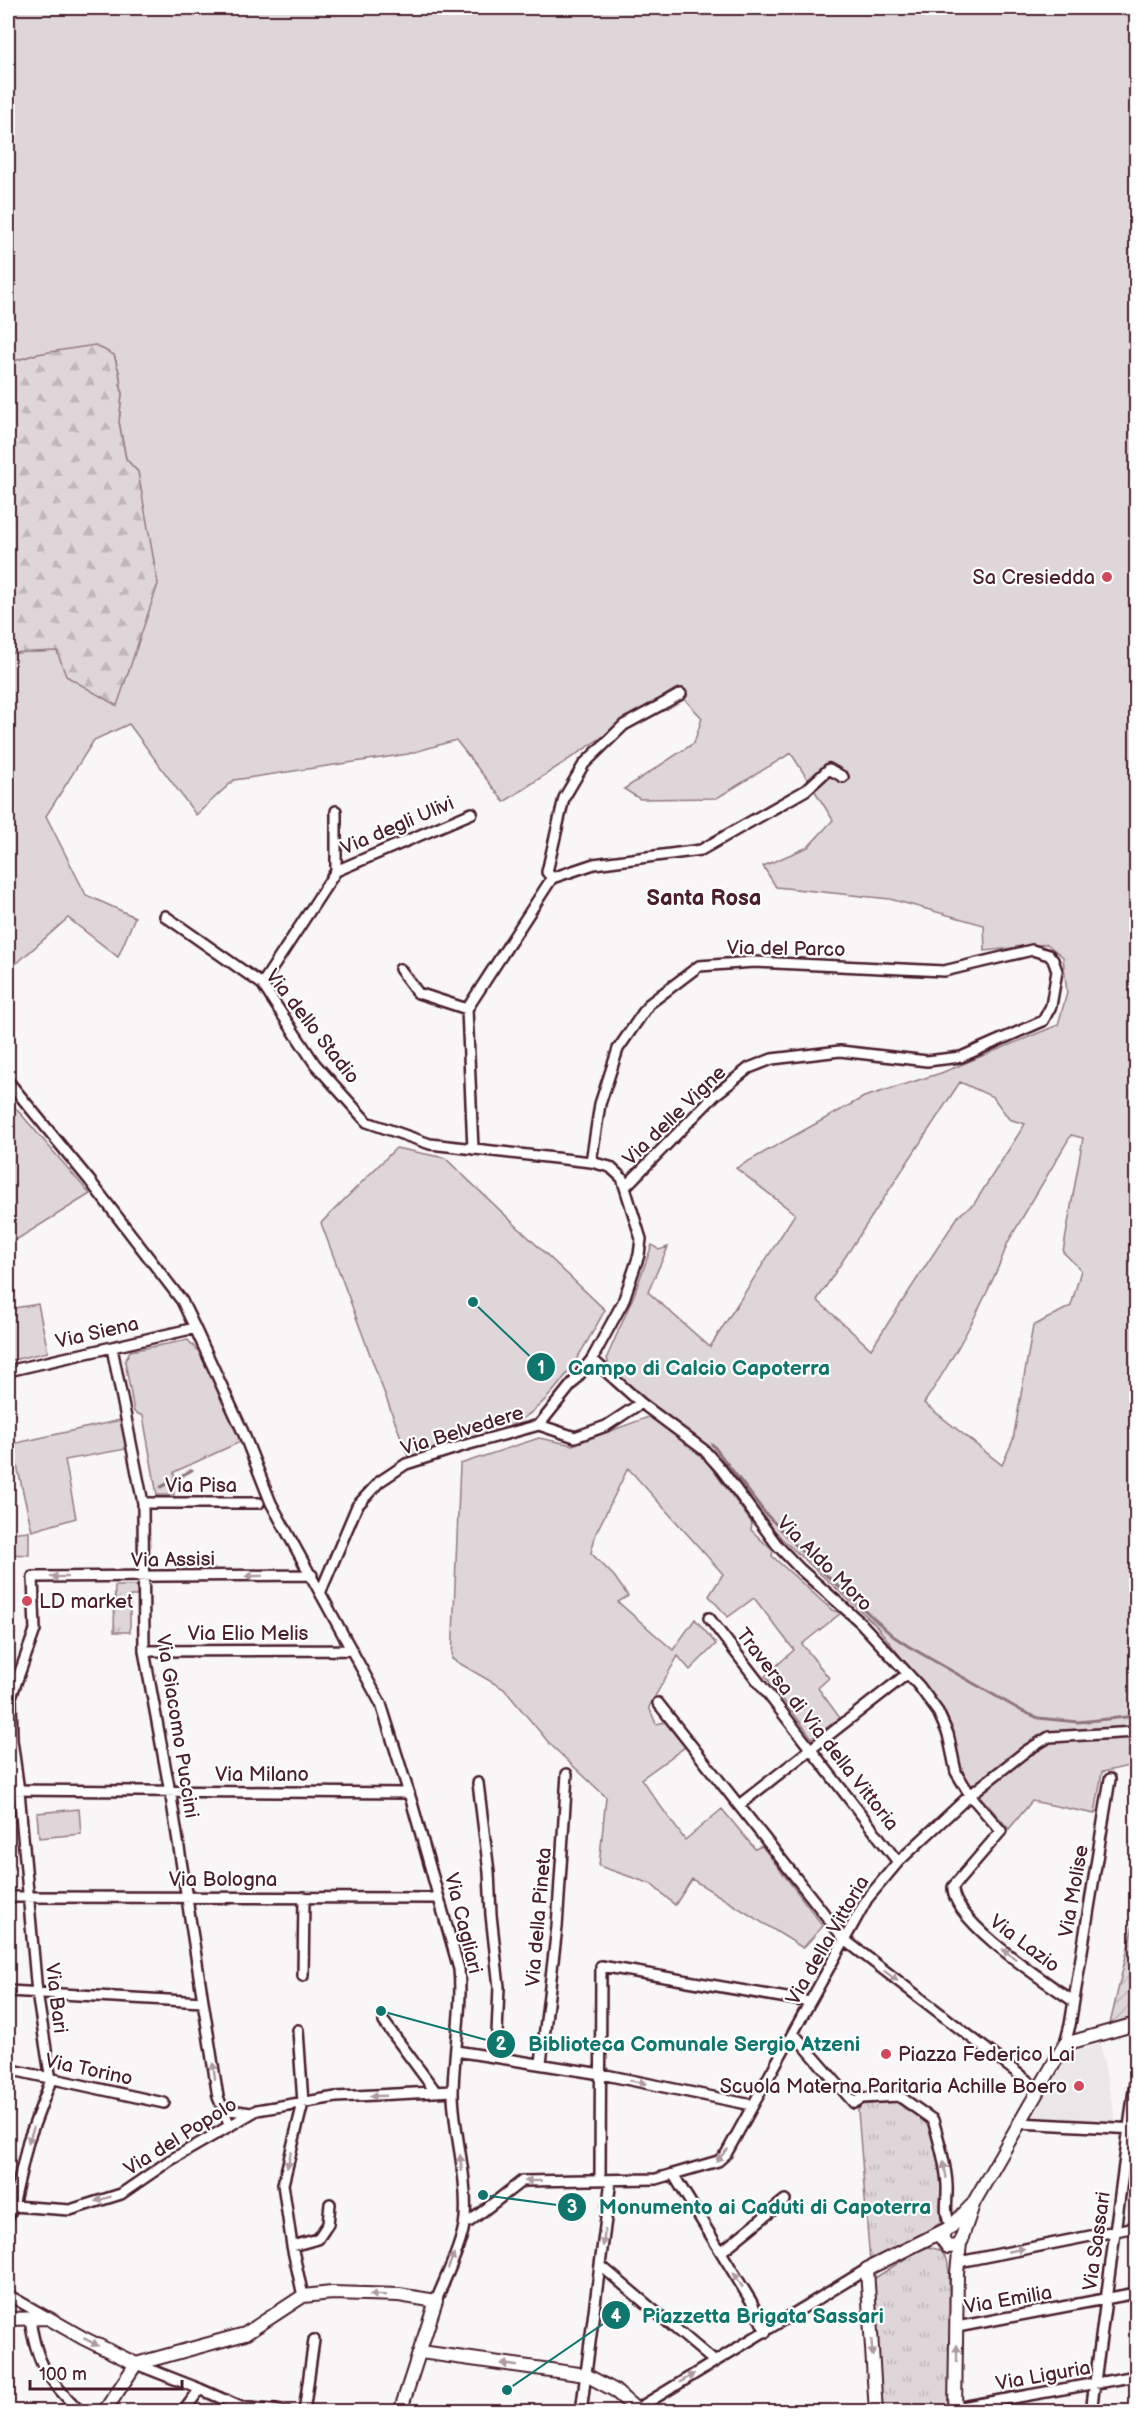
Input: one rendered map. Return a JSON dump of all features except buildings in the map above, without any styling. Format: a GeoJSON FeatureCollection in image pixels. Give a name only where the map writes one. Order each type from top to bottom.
{"type":"FeatureCollection","features":[{"type":"Feature","properties":{"kind":"street"},"geometry":{"type":"LineString","coordinates":[[552,878],[547,872],[564,798],[584,764],[624,725],[681,694]]}},
{"type":"Feature","properties":{"kind":"street"},"geometry":{"type":"LineString","coordinates":[[473,1149],[467,1009],[552,878],[594,864],[701,850],[806,790],[829,770],[843,777]]}},
{"type":"Feature","properties":{"kind":"street","name":"Via degli Ulivi"},"geometry":{"type":"LineString","coordinates":[[262,984],[336,871],[336,812]]}},
{"type":"Feature","properties":{"kind":"street","name":"Via degli Ulivi"},"geometry":{"type":"LineString","coordinates":[[336,871],[472,813]]}},
{"type":"Feature","properties":{"kind":"street","name":"Via dello Stadio"},"geometry":{"type":"LineString","coordinates":[[165,915],[262,984],[315,1064],[367,1122],[430,1144],[473,1149]]}},
{"type":"Feature","properties":{"kind":"street","name":"Via del Parco"},"geometry":{"type":"LineString","coordinates":[[591,1162],[600,1104],[618,1049],[649,1004],[699,966],[754,962],[945,971],[1032,950]]}},
{"type":"Feature","properties":{"kind":"street","name":"Via delle Vigne"},"geometry":{"type":"LineString","coordinates":[[626,1186],[715,1095],[749,1068],[772,1059],[840,1051],[927,1061],[961,1057],[1042,1021],[1051,1006],[1057,971],[1049,955],[1032,950]]}},
{"type":"Feature","properties":{"kind":"street"},"geometry":{"type":"LineString","coordinates":[[400,969],[418,993],[467,1009]]}},
{"type":"Feature","properties":{"kind":"street","name":"Via Cagliari"},"geometry":{"type":"LineString","coordinates":[[8,1081],[90,1181],[182,1301],[243,1432],[271,1503],[381,1704],[409,1793],[459,1969],[461,1995],[453,2091],[465,2197],[465,2222],[436,2301],[400,2412]]}},
{"type":"Feature","properties":{"kind":"street","name":"Via Belvedere"},"geometry":{"type":"LineString","coordinates":[[321,1591],[357,1506],[379,1482],[406,1464],[466,1444],[539,1425],[592,1359],[623,1302],[639,1255],[641,1239],[626,1186],[617,1172],[610,1167],[591,1162],[473,1149]]}},
{"type":"Feature","properties":{"kind":"street","name":"Via Siena"},"geometry":{"type":"LineString","coordinates":[[8,1371],[195,1328]]}},
{"type":"Feature","properties":{"kind":"street","name":"Via Giacomo Puccini"},"geometry":{"type":"LineString","coordinates":[[112,1348],[143,1503],[144,1651],[170,1791],[218,2097],[230,2126]]}},
{"type":"Feature","properties":{"kind":"street","name":"Via Aldo Moro"},"geometry":{"type":"LineString","coordinates":[[592,1359],[641,1403],[704,1450],[722,1469],[777,1545],[860,1623],[907,1674],[938,1712],[948,1734],[956,1772],[970,1795]]}},
{"type":"Feature","properties":{"kind":"street"},"geometry":{"type":"LineString","coordinates":[[539,1425],[575,1437],[606,1426],[641,1403]]}},
{"type":"Feature","properties":{"kind":"street","name":"Via Pisa"},"geometry":{"type":"LineString","coordinates":[[143,1503],[259,1503]]}},
{"type":"Feature","properties":{"kind":"street","name":"Via Assisi"},"geometry":{"type":"LineString","coordinates":[[33,1578],[312,1575]]}},
{"type":"Feature","properties":{"kind":"street","name":"Via Bari"},"geometry":{"type":"LineString","coordinates":[[13,2206],[28,2141],[51,2080],[37,1993],[9,1697],[35,1630],[33,1578]]}},
{"type":"Feature","properties":{"kind":"street","name":"Traversa di Via della Vittoria"},"geometry":{"type":"LineString","coordinates":[[710,1618],[898,1862]]}},
{"type":"Feature","properties":{"kind":"street","name":"Via Elio Melis"},"geometry":{"type":"LineString","coordinates":[[144,1651],[352,1650]]}},
{"type":"Feature","properties":{"kind":"street"},"geometry":{"type":"LineString","coordinates":[[739,1805],[907,1674]]}},
{"type":"Feature","properties":{"kind":"street"},"geometry":{"type":"LineString","coordinates":[[658,1703],[844,1940],[1038,2088]]}},
{"type":"Feature","properties":{"kind":"street","name":"Via della Vittoria"},"geometry":{"type":"LineString","coordinates":[[465,2222],[470,2222],[522,2181],[656,2179],[718,2162],[726,2154],[794,2034],[867,1899],[898,1862],[970,1795],[1026,1751],[1049,1737],[1137,1732]]}},
{"type":"Feature","properties":{"kind":"street","name":"Via della Pineta"},"geometry":{"type":"LineString","coordinates":[[541,2063],[557,1927],[567,1773]]}},
{"type":"Feature","properties":{"kind":"street","name":"Via Molise"},"geometry":{"type":"LineString","coordinates":[[1065,2044],[1110,1779]]}},
{"type":"Feature","properties":{"kind":"street"},"geometry":{"type":"LineString","coordinates":[[478,1783],[489,1872],[499,1988],[496,2057]]}},
{"type":"Feature","properties":{"kind":"street","name":"Via Milano"},"geometry":{"type":"LineString","coordinates":[[8,1790],[409,1793]]}},
{"type":"Feature","properties":{"kind":"street","name":"Via Lazio"},"geometry":{"type":"LineString","coordinates":[[970,1795],[1001,1831],[953,1887],[956,1902],[976,1929],[1073,2001]]}},
{"type":"Feature","properties":{"kind":"street","name":"Via Bologna"},"geometry":{"type":"LineString","coordinates":[[8,1897],[439,1898]]}},
{"type":"Feature","properties":{"kind":"street"},"geometry":{"type":"LineString","coordinates":[[303,1976],[304,1897]]}},
{"type":"Feature","properties":{"kind":"street"},"geometry":{"type":"LineString","coordinates":[[600,2180],[601,1966],[810,2002]]}},
{"type":"Feature","properties":{"kind":"street"},"geometry":{"type":"LineString","coordinates":[[8,1991],[204,2002]]}},
{"type":"Feature","properties":{"kind":"street"},"geometry":{"type":"LineString","coordinates":[[384,2022],[436,2092]]}},
{"type":"Feature","properties":{"kind":"street"},"geometry":{"type":"LineString","coordinates":[[956,2410],[958,2267],[961,2240],[974,2202],[1065,2044],[1137,2024]]}},
{"type":"Feature","properties":{"kind":"street"},"geometry":{"type":"LineString","coordinates":[[298,2030],[303,2103],[284,2184],[292,2246],[303,2296]]}},
{"type":"Feature","properties":{"kind":"street"},"geometry":{"type":"LineString","coordinates":[[794,2034],[854,2103],[862,2098],[898,2096],[933,2120],[945,2169],[948,2228]]}},
{"type":"Feature","properties":{"kind":"street"},"geometry":{"type":"LineString","coordinates":[[456,2051],[541,2063],[752,2105]]}},
{"type":"Feature","properties":{"kind":"street","name":"Via Torino"},"geometry":{"type":"LineString","coordinates":[[8,2069],[164,2103]]}},
{"type":"Feature","properties":{"kind":"street","name":"Via Sassari"},"geometry":{"type":"LineString","coordinates":[[1091,2412],[1116,2231],[1133,2129],[1137,2075]]}},
{"type":"Feature","properties":{"kind":"street","name":"Via del Popolo"},"geometry":{"type":"LineString","coordinates":[[13,2206],[70,2210],[121,2194],[169,2161],[257,2110],[336,2097],[453,2091]]}},
{"type":"Feature","properties":{"kind":"street"},"geometry":{"type":"LineString","coordinates":[[223,2109],[251,2113]]}},
{"type":"Feature","properties":{"kind":"street"},"geometry":{"type":"LineString","coordinates":[[1018,2123],[1133,2129]]}},
{"type":"Feature","properties":{"kind":"street"},"geometry":{"type":"LineString","coordinates":[[673,2174],[751,2301],[766,2332]]}},
{"type":"Feature","properties":{"kind":"street"},"geometry":{"type":"LineString","coordinates":[[581,2412],[611,2180]]}},
{"type":"Feature","properties":{"kind":"street"},"geometry":{"type":"LineString","coordinates":[[721,2252],[785,2200]]}},
{"type":"Feature","properties":{"kind":"street"},"geometry":{"type":"LineString","coordinates":[[945,2245],[942,2236],[974,2202]]}},
{"type":"Feature","properties":{"kind":"street"},"geometry":{"type":"LineString","coordinates":[[292,2246],[318,2239],[328,2224],[330,2205]]}},
{"type":"Feature","properties":{"kind":"street"},"geometry":{"type":"LineString","coordinates":[[8,2218],[13,2206]]}},
{"type":"Feature","properties":{"kind":"street"},"geometry":{"type":"LineString","coordinates":[[958,2267],[1137,2227]]}},
{"type":"Feature","properties":{"kind":"street"},"geometry":{"type":"LineString","coordinates":[[421,2352],[586,2375],[614,2390],[638,2410],[867,2269],[948,2228],[957,2229],[961,2240]]}},
{"type":"Feature","properties":{"kind":"street"},"geometry":{"type":"LineString","coordinates":[[925,2241],[951,2248],[961,2240]]}},
{"type":"Feature","properties":{"kind":"street"},"geometry":{"type":"LineString","coordinates":[[600,2265],[714,2362]]}},
{"type":"Feature","properties":{"kind":"street"},"geometry":{"type":"LineString","coordinates":[[867,2269],[876,2412]]}},
{"type":"Feature","properties":{"kind":"street"},"geometry":{"type":"LineString","coordinates":[[104,2412],[136,2364],[245,2334],[303,2296],[332,2293],[399,2295],[436,2301]]}},
{"type":"Feature","properties":{"kind":"street","name":"Via Emilia"},"geometry":{"type":"LineString","coordinates":[[957,2327],[1137,2293]]}},
{"type":"Feature","properties":{"kind":"street"},"geometry":{"type":"LineString","coordinates":[[8,2295],[83,2338],[136,2364],[200,2389],[242,2409],[288,2412]]}},
{"type":"Feature","properties":{"kind":"street"},"geometry":{"type":"LineString","coordinates":[[30,2318],[39,2361],[55,2384],[81,2412]]}},
{"type":"Feature","properties":{"kind":"street"},"geometry":{"type":"LineString","coordinates":[[8,2319],[48,2318]]}},
{"type":"Feature","properties":{"kind":"street"},"geometry":{"type":"LineString","coordinates":[[304,2412],[314,2340]]}},
{"type":"Feature","properties":{"kind":"street","name":"Via Liguria"},"geometry":{"type":"LineString","coordinates":[[956,2410],[1137,2376]]}},
{"type":"Feature","properties":{"kind":"street"},"geometry":{"type":"LineString","coordinates":[[183,2412],[200,2389]]}},
{"type":"Feature","properties":{"kind":"shaded area","name":"Scuola Materna Paritaria Achille Boero"},"geometry":{"type":"Polygon","coordinates":[[[1100,2044],[1116,2123],[1032,2119],[1067,2053],[1100,2044]]]}},
{"type":"Feature","properties":{"kind":"green space"},"geometry":{"type":"Polygon","coordinates":[[[8,8],[1136,8],[1136,1728],[1130,1728],[1129,1766],[1102,1772],[1095,1814],[1032,1801],[1009,1829],[962,1776],[947,1716],[875,1624],[781,1538],[707,1445],[616,1376],[609,1369],[607,1357],[634,1295],[652,1245],[659,1250],[668,1247],[648,1292],[710,1347],[795,1214],[736,1168],[864,1097],[941,1073],[1058,1025],[1067,993],[1063,957],[1047,944],[985,951],[984,925],[890,899],[776,887],[763,866],[808,847],[833,820],[791,753],[717,798],[640,799],[624,789],[694,743],[702,718],[675,689],[504,802],[456,740],[408,754],[234,780],[196,815],[129,724],[94,740],[46,816],[86,895],[135,917],[118,957],[68,918],[8,971],[8,653],[57,651],[138,472],[126,459],[119,422],[122,393],[114,355],[37,354],[8,363],[8,8]],[[960,1082],[817,1300],[871,1349],[959,1215],[974,1204],[1025,1124],[1009,1119],[993,1097],[960,1082]],[[1071,1135],[1008,1242],[992,1282],[970,1325],[924,1403],[1002,1465],[1013,1440],[1033,1326],[1071,1306],[1081,1270],[1063,1252],[1083,1138],[1071,1135]]]}},
{"type":"Feature","properties":{"kind":"green space"},"geometry":{"type":"Polygon","coordinates":[[[95,345],[114,355],[119,372],[122,393],[119,422],[126,459],[138,472],[158,584],[117,706],[66,676],[57,651],[8,653],[8,363],[37,354],[95,345]]]}},
{"type":"Feature","properties":{"kind":"green space"},"geometry":{"type":"Polygon","coordinates":[[[8,1099],[90,1194],[8,1245],[8,1099]]]}},
{"type":"Feature","properties":{"kind":"green space"},"geometry":{"type":"Polygon","coordinates":[[[396,1148],[445,1158],[605,1310],[563,1379],[535,1409],[519,1421],[501,1430],[443,1445],[409,1459],[321,1223],[396,1148]]]}},
{"type":"Feature","properties":{"kind":"green space"},"geometry":{"type":"Polygon","coordinates":[[[38,1304],[48,1352],[8,1361],[8,1309],[38,1304]]]}},
{"type":"Feature","properties":{"kind":"green space"},"geometry":{"type":"Polygon","coordinates":[[[188,1340],[200,1351],[233,1416],[242,1441],[174,1472],[174,1495],[157,1495],[143,1416],[134,1412],[125,1361],[130,1351],[188,1340]]]}},
{"type":"Feature","properties":{"kind":"green space"},"geometry":{"type":"Polygon","coordinates":[[[651,1416],[702,1455],[752,1523],[751,1530],[773,1551],[772,1556],[832,1610],[841,1613],[802,1644],[829,1678],[818,1688],[840,1718],[812,1738],[765,1676],[794,1650],[754,1598],[728,1617],[709,1596],[723,1574],[628,1468],[596,1533],[591,1553],[614,1576],[628,1596],[618,1602],[673,1650],[695,1619],[716,1644],[690,1670],[678,1656],[649,1707],[656,1724],[665,1722],[685,1747],[641,1779],[685,1840],[722,1809],[755,1849],[762,1846],[823,1926],[803,1948],[692,1879],[675,1905],[651,1884],[599,1866],[606,1797],[550,1744],[504,1689],[452,1659],[460,1464],[539,1438],[573,1445],[651,1416]]]}},
{"type":"Feature","properties":{"kind":"green space"},"geometry":{"type":"Polygon","coordinates":[[[121,1420],[126,1449],[65,1460],[76,1518],[32,1531],[12,1444],[121,1420]]]}},
{"type":"Feature","properties":{"kind":"green space"},"geometry":{"type":"Polygon","coordinates":[[[29,1531],[29,1555],[8,1554],[8,1533],[29,1531]]]}},
{"type":"Feature","properties":{"kind":"green space"},"geometry":{"type":"Polygon","coordinates":[[[115,1586],[137,1586],[137,1596],[130,1596],[130,1632],[114,1632],[115,1586]]]}},
{"type":"Feature","properties":{"kind":"green space"},"geometry":{"type":"Polygon","coordinates":[[[79,1809],[81,1834],[39,1838],[37,1813],[79,1809]]]}},
{"type":"Feature","properties":{"kind":"green space"},"geometry":{"type":"Polygon","coordinates":[[[1136,1913],[1136,2016],[1110,2024],[1136,1913]]]}},
{"type":"Feature","properties":{"kind":"green space"},"geometry":{"type":"Polygon","coordinates":[[[894,2101],[927,2123],[935,2143],[943,2177],[941,2223],[870,2262],[858,2111],[861,2105],[894,2101]]]}},
{"type":"Feature","properties":{"kind":"green space"},"geometry":{"type":"Polygon","coordinates":[[[928,2247],[940,2250],[947,2259],[949,2272],[951,2407],[881,2411],[872,2280],[917,2251],[928,2247]]]}},
{"type":"Feature","properties":{"kind":"waterway"},"geometry":{"type":"LineString","coordinates":[[712,1444],[765,1513],[815,1565],[893,1636],[908,1646],[1038,1718],[1078,1722],[1136,1716]]}},
{"type":"Feature","properties":{"kind":"waterway"},"geometry":{"type":"LineString","coordinates":[[161,1487],[192,1470]]}},
{"type":"Feature","properties":{"kind":"place","name":"Sa Cresiedda"},"geometry":{"type":"Point","coordinates":[1107,577]}},
{"type":"Feature","properties":{"kind":"place","name":"Campo di Calcio Capoterra"},"geometry":{"type":"Point","coordinates":[473,1302]}},
{"type":"Feature","properties":{"kind":"place","name":"LD market"},"geometry":{"type":"Point","coordinates":[27,1601]}},
{"type":"Feature","properties":{"kind":"place","name":"Biblioteca Comunale Sergio Atzeni"},"geometry":{"type":"Point","coordinates":[381,2011]}},
{"type":"Feature","properties":{"kind":"place","name":"Piazza Federico Lai"},"geometry":{"type":"Point","coordinates":[886,2054]}},
{"type":"Feature","properties":{"kind":"place","name":"Scuola Materna Paritaria Achille Boero"},"geometry":{"type":"Point","coordinates":[1079,2086]}},
{"type":"Feature","properties":{"kind":"place","name":"Monumento ai Caduti di Capoterra"},"geometry":{"type":"Point","coordinates":[483,2195]}},
{"type":"Feature","properties":{"kind":"place","name":"Piazzetta Brigata Sassari"},"geometry":{"type":"Point","coordinates":[507,2390]}},
{"type":"Feature","properties":{"kind":"district","name":"Santa Rosa"},"geometry":{"type":"Point","coordinates":[704,897]}}]}
